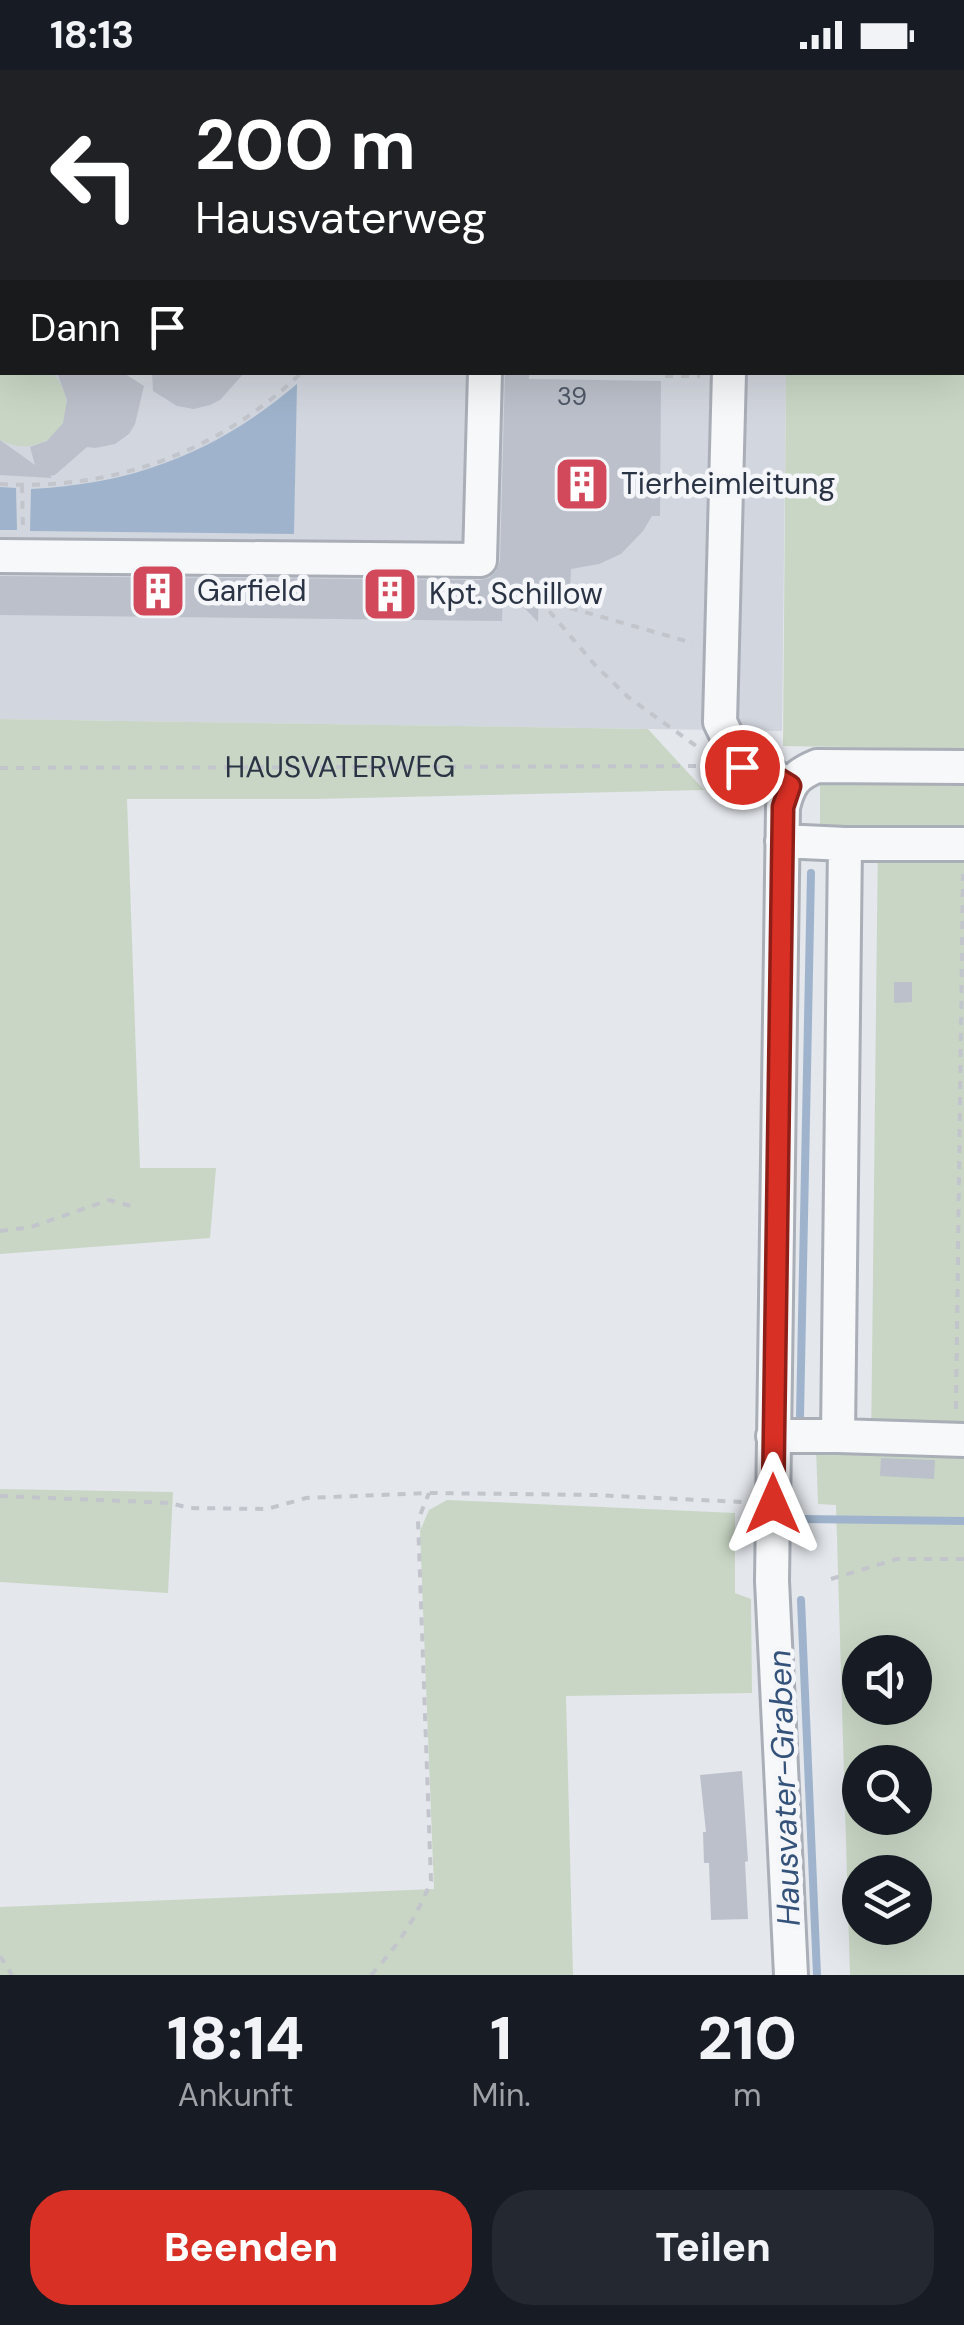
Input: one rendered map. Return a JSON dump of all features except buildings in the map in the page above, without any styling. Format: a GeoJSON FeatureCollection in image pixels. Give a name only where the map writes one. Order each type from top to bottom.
{"type":"FeatureCollection","features":[{"type":"Feature","properties":{"kind":"street"},"geometry":{"type":"LineString","coordinates":[[12,557],[480,560],[485,375]]}},
{"type":"Feature","properties":{"kind":"street"},"geometry":{"type":"LineString","coordinates":[[729,375],[720,722],[742,767],[762,769],[790,786]]}},
{"type":"Feature","properties":{"kind":"street"},"geometry":{"type":"LineString","coordinates":[[790,1975],[772,1581],[783,807],[798,774],[817,766],[964,768]]}},
{"type":"Feature","properties":{"kind":"street"},"geometry":{"type":"LineString","coordinates":[[782,842],[964,844]]}},
{"type":"Feature","properties":{"kind":"street"},"geometry":{"type":"LineString","coordinates":[[838,1436],[845,844]]}},
{"type":"Feature","properties":{"kind":"street"},"geometry":{"type":"LineString","coordinates":[[773,1436],[960,1440]]}},
{"type":"Feature","properties":{"kind":"path"},"geometry":{"type":"LineString","coordinates":[[0,484],[63,484],[144,468],[219,436],[254,414],[299,375]]}},
{"type":"Feature","properties":{"kind":"path"},"geometry":{"type":"LineString","coordinates":[[665,376],[697,375]]}},
{"type":"Feature","properties":{"kind":"path"},"geometry":{"type":"LineString","coordinates":[[12,557],[22,485]]}},
{"type":"Feature","properties":{"kind":"path"},"geometry":{"type":"LineString","coordinates":[[722,648],[539,599],[595,666],[628,697],[706,752],[742,767]]}},
{"type":"Feature","properties":{"kind":"path","name":"HAUSVATERWEG"},"geometry":{"type":"LineString","coordinates":[[0,768],[679,766]]}},
{"type":"Feature","properties":{"kind":"path"},"geometry":{"type":"LineString","coordinates":[[960,1440],[964,844]]}},
{"type":"Feature","properties":{"kind":"path"},"geometry":{"type":"LineString","coordinates":[[0,1231],[31,1227],[109,1200],[131,1206]]}},
{"type":"Feature","properties":{"kind":"path"},"geometry":{"type":"LineString","coordinates":[[371,1975],[394,1949],[422,1905],[431,1882],[418,1520],[429,1493]]}},
{"type":"Feature","properties":{"kind":"path"},"geometry":{"type":"LineString","coordinates":[[0,1496],[268,1509],[306,1498],[429,1493],[595,1495],[773,1504]]}},
{"type":"Feature","properties":{"kind":"path"},"geometry":{"type":"LineString","coordinates":[[831,1579],[897,1559],[964,1560]]}},
{"type":"Feature","properties":{"kind":"path"},"geometry":{"type":"LineString","coordinates":[[0,1956],[12,1975]]}},
{"type":"Feature","properties":{"kind":"shaded area"},"geometry":{"type":"Polygon","coordinates":[[[0,375],[786,375],[782,731],[0,719],[0,375]]]}},
{"type":"Feature","properties":{"kind":"green space"},"geometry":{"type":"Polygon","coordinates":[[[0,375],[53,375],[67,403],[58,430],[33,445],[17,446],[0,440],[0,375]]]}},
{"type":"Feature","properties":{"kind":"green space"},"geometry":{"type":"Polygon","coordinates":[[[786,375],[964,375],[964,749],[783,746],[786,375]]]}},
{"type":"Feature","properties":{"kind":"green space"},"geometry":{"type":"Polygon","coordinates":[[[0,719],[648,729],[704,790],[127,799],[140,1168],[216,1168],[210,1238],[0,1254],[0,719]]]}},
{"type":"Feature","properties":{"kind":"green space"},"geometry":{"type":"Polygon","coordinates":[[[820,781],[964,783],[964,1975],[850,1975],[849,1945],[932,1945],[932,1855],[846,1855],[846,1835],[932,1835],[932,1745],[843,1745],[843,1725],[932,1725],[932,1635],[842,1635],[842,1706],[836,1505],[818,1504],[816,1447],[871,1448],[878,836],[820,834],[820,781]]]}},
{"type":"Feature","properties":{"kind":"green space"},"geometry":{"type":"Polygon","coordinates":[[[0,1489],[173,1492],[168,1593],[0,1582],[0,1489]]]}},
{"type":"Feature","properties":{"kind":"green space"},"geometry":{"type":"Polygon","coordinates":[[[447,1500],[735,1513],[735,1593],[751,1599],[752,1693],[566,1696],[573,1975],[0,1975],[0,1907],[434,1889],[420,1531],[429,1510],[447,1500]]]}},
{"type":"Feature","properties":{"kind":"water"},"geometry":{"type":"Polygon","coordinates":[[[297,384],[294,534],[30,531],[31,489],[105,480],[173,460],[236,428],[297,384]]]}},
{"type":"Feature","properties":{"kind":"water"},"geometry":{"type":"Polygon","coordinates":[[[0,487],[16,488],[17,530],[0,530],[0,487]]]}},
{"type":"Feature","properties":{"kind":"waterway","name":"Hausvater-Graben"},"geometry":{"type":"LineString","coordinates":[[800,1416],[811,873]]}},
{"type":"Feature","properties":{"kind":"waterway"},"geometry":{"type":"LineString","coordinates":[[801,1519],[964,1521]]}},
{"type":"Feature","properties":{"kind":"waterway","name":"Hausvater-Graben"},"geometry":{"type":"LineString","coordinates":[[801,1600],[817,1975]]}},
{"type":"Feature","properties":{"kind":"place","name":"Tierheimleitung"},"geometry":{"type":"Point","coordinates":[582,484]}},
{"type":"Feature","properties":{"kind":"place","name":"Garfield"},"geometry":{"type":"Point","coordinates":[158,591]}},
{"type":"Feature","properties":{"kind":"place","name":"Kpt. Schillow"},"geometry":{"type":"Point","coordinates":[390,594]}},
{"type":"Feature","properties":{"kind":"route"},"geometry":{"type":"LineString","coordinates":[[742,767],[762,769],[790,786],[783,807],[773,1504]]}}]}
